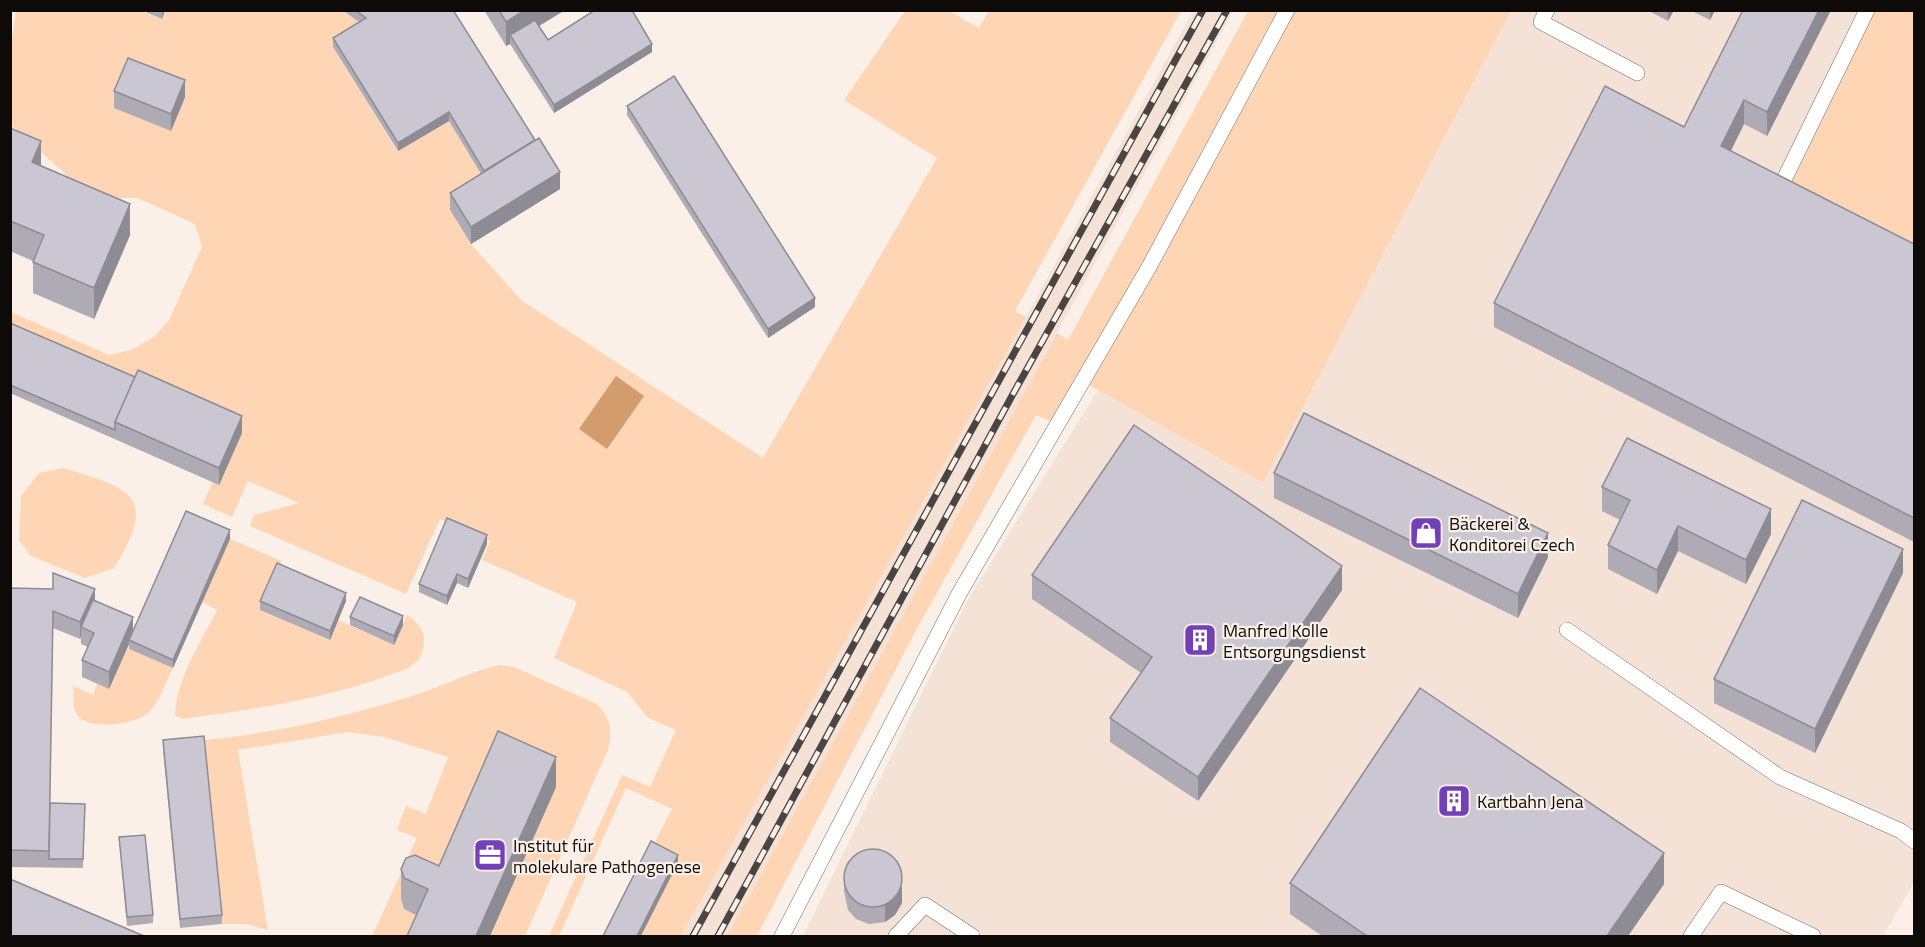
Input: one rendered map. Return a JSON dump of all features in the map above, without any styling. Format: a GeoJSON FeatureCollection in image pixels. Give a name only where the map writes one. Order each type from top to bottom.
{"type":"FeatureCollection","features":[{"type":"Feature","properties":{"kind":"lane"},"geometry":{"type":"LineString","coordinates":[[782,936],[960,592],[1149,267],[1287,10]]}},
{"type":"Feature","properties":{"kind":"lane"},"geometry":{"type":"LineString","coordinates":[[1547,10],[1541,22],[1637,74]]}},
{"type":"Feature","properties":{"kind":"lane"},"geometry":{"type":"LineString","coordinates":[[1779,190],[1867,10]]}},
{"type":"Feature","properties":{"kind":"lane"},"geometry":{"type":"LineString","coordinates":[[1567,630],[1780,777],[1900,831],[1914,841]]}},
{"type":"Feature","properties":{"kind":"lane"},"geometry":{"type":"LineString","coordinates":[[1691,936],[1720,892],[1813,936]]}},
{"type":"Feature","properties":{"kind":"lane"},"geometry":{"type":"LineString","coordinates":[[896,936],[925,905],[972,936]]}},
{"type":"Feature","properties":{"kind":"shaded area"},"geometry":{"type":"Polygon","coordinates":[[[165,10],[342,11],[366,26],[333,47],[397,151],[449,121],[488,186],[450,210],[471,244],[521,300],[763,458],[937,158],[844,100],[905,11],[949,11],[979,28],[989,11],[1181,11],[1015,311],[1026,317],[681,936],[641,936],[678,863],[651,850],[672,809],[626,788],[559,936],[549,936],[622,775],[650,787],[676,730],[648,718],[627,692],[554,658],[577,602],[482,560],[490,541],[440,519],[406,594],[250,526],[254,515],[299,503],[248,481],[232,517],[203,504],[213,481],[219,484],[242,433],[10,332],[11,312],[109,355],[131,350],[154,337],[169,320],[202,247],[195,224],[138,198],[92,198],[11,125],[11,46],[16,11],[141,11],[162,19],[165,10]]]}},
{"type":"Feature","properties":{"kind":"shaded area"},"geometry":{"type":"Polygon","coordinates":[[[1193,11],[1233,11],[727,936],[681,936],[1026,317],[1193,11]]]}},
{"type":"Feature","properties":{"kind":"shaded area"},"geometry":{"type":"Polygon","coordinates":[[[1248,11],[1511,11],[1263,483],[1078,379],[1053,422],[1036,415],[914,634],[757,936],[727,936],[1057,333],[1068,340],[1248,11]]]}},
{"type":"Feature","properties":{"kind":"shaded area"},"geometry":{"type":"Polygon","coordinates":[[[1511,11],[1875,11],[1790,184],[1914,248],[1914,882],[1883,936],[803,936],[966,603],[1098,390],[1263,483],[1511,11]]]}},
{"type":"Feature","properties":{"kind":"shaded area"},"geometry":{"type":"Polygon","coordinates":[[[1875,11],[1914,11],[1914,248],[1790,184],[1875,11]]]}},
{"type":"Feature","properties":{"kind":"shaded area"},"geometry":{"type":"Polygon","coordinates":[[[616,376],[644,396],[607,449],[579,429],[616,376]]]}},
{"type":"Feature","properties":{"kind":"shaded area"},"geometry":{"type":"Polygon","coordinates":[[[63,468],[106,482],[121,489],[131,498],[136,510],[135,525],[128,544],[114,568],[85,578],[31,556],[19,540],[21,496],[39,473],[63,468]]]}},
{"type":"Feature","properties":{"kind":"shaded area"},"geometry":{"type":"Polygon","coordinates":[[[230,539],[282,561],[261,610],[329,640],[338,620],[394,645],[407,615],[423,632],[424,646],[419,659],[410,667],[397,673],[309,698],[182,719],[175,715],[176,701],[185,674],[217,610],[202,602],[230,539]]]}},
{"type":"Feature","properties":{"kind":"shaded area"},"geometry":{"type":"Polygon","coordinates":[[[127,648],[173,668],[156,704],[148,713],[133,721],[99,725],[81,719],[75,710],[73,686],[93,695],[97,684],[109,689],[127,648]]]}},
{"type":"Feature","properties":{"kind":"shaded area"},"geometry":{"type":"Polygon","coordinates":[[[499,665],[514,667],[597,704],[606,715],[610,726],[607,752],[525,936],[490,936],[439,896],[401,899],[404,909],[428,920],[420,936],[372,936],[417,838],[397,830],[406,806],[426,814],[448,757],[384,737],[348,732],[238,750],[268,930],[246,924],[222,924],[204,740],[256,734],[333,718],[409,697],[499,665]]]}},
{"type":"Feature","properties":{"kind":"building"},"geometry":{"type":"Polygon","coordinates":[[[355,10],[453,10],[535,140],[484,171],[449,112],[398,143],[333,38],[366,18],[355,10]]]}},
{"type":"Feature","properties":{"kind":"building"},"geometry":{"type":"Polygon","coordinates":[[[499,10],[525,10],[506,22],[499,10]]]}},
{"type":"Feature","properties":{"kind":"building"},"geometry":{"type":"Polygon","coordinates":[[[595,10],[632,10],[652,44],[554,105],[510,35],[535,20],[548,40],[595,10]]]}},
{"type":"Feature","properties":{"kind":"building"},"geometry":{"type":"Polygon","coordinates":[[[1743,10],[1819,10],[1767,112],[1744,100],[1721,146],[1914,244],[1914,518],[1494,303],[1605,86],[1684,127],[1743,10]]]}},
{"type":"Feature","properties":{"kind":"building"},"geometry":{"type":"Polygon","coordinates":[[[128,58],[185,80],[171,114],[114,91],[128,58]]]}},
{"type":"Feature","properties":{"kind":"building"},"geometry":{"type":"Polygon","coordinates":[[[674,76],[815,298],[768,329],[627,106],[674,76]]]}},
{"type":"Feature","properties":{"kind":"building"},"geometry":{"type":"Polygon","coordinates":[[[10,128],[41,141],[32,162],[130,204],[94,288],[33,262],[44,235],[10,221],[10,128]]]}},
{"type":"Feature","properties":{"kind":"building"},"geometry":{"type":"Polygon","coordinates":[[[539,138],[560,172],[471,227],[450,193],[539,138]]]}},
{"type":"Feature","properties":{"kind":"building"},"geometry":{"type":"Polygon","coordinates":[[[10,323],[135,377],[115,422],[115,430],[10,385],[10,323]]]}},
{"type":"Feature","properties":{"kind":"building"},"geometry":{"type":"Polygon","coordinates":[[[138,370],[242,416],[219,468],[115,422],[138,370]]]}},
{"type":"Feature","properties":{"kind":"building"},"geometry":{"type":"Polygon","coordinates":[[[1304,413],[1548,533],[1518,594],[1274,473],[1304,413]]]}},
{"type":"Feature","properties":{"kind":"building","name":"Manfred Kolle Entsorgungsdienst"},"geometry":{"type":"Polygon","coordinates":[[[1134,425],[1342,566],[1198,777],[1110,718],[1152,657],[1032,575],[1134,425]]]}},
{"type":"Feature","properties":{"kind":"building"},"geometry":{"type":"Polygon","coordinates":[[[1627,438],[1771,509],[1746,560],[1678,526],[1657,570],[1608,545],[1630,500],[1602,487],[1627,438]]]}},
{"type":"Feature","properties":{"kind":"building"},"geometry":{"type":"Polygon","coordinates":[[[1802,500],[1903,549],[1815,729],[1714,679],[1802,500]]]}},
{"type":"Feature","properties":{"kind":"building"},"geometry":{"type":"Polygon","coordinates":[[[186,511],[230,530],[173,660],[129,640],[186,511]]]}},
{"type":"Feature","properties":{"kind":"building"},"geometry":{"type":"Polygon","coordinates":[[[447,518],[487,535],[468,579],[457,574],[447,596],[419,584],[447,518]]]}},
{"type":"Feature","properties":{"kind":"building"},"geometry":{"type":"Polygon","coordinates":[[[277,563],[346,593],[330,631],[260,601],[277,563]]]}},
{"type":"Feature","properties":{"kind":"building"},"geometry":{"type":"Polygon","coordinates":[[[53,573],[95,589],[80,622],[53,611],[49,851],[10,850],[10,588],[53,589],[53,573]]]}},
{"type":"Feature","properties":{"kind":"building"},"geometry":{"type":"Polygon","coordinates":[[[360,597],[403,616],[394,636],[350,617],[360,597]]]}},
{"type":"Feature","properties":{"kind":"building"},"geometry":{"type":"Polygon","coordinates":[[[93,600],[133,617],[109,672],[82,660],[94,633],[81,627],[93,600]]]}},
{"type":"Feature","properties":{"kind":"building","name":"Kartbahn Jena"},"geometry":{"type":"Polygon","coordinates":[[[1420,688],[1664,853],[1607,936],[1367,936],[1290,883],[1420,688]]]}},
{"type":"Feature","properties":{"kind":"building"},"geometry":{"type":"Polygon","coordinates":[[[498,731],[556,757],[476,936],[407,936],[428,889],[404,878],[401,869],[406,858],[415,855],[439,866],[498,731]]]}},
{"type":"Feature","properties":{"kind":"building"},"geometry":{"type":"Polygon","coordinates":[[[204,736],[222,915],[180,919],[163,740],[204,736]]]}},
{"type":"Feature","properties":{"kind":"building"},"geometry":{"type":"Polygon","coordinates":[[[50,803],[85,804],[83,859],[49,859],[50,803]]]}},
{"type":"Feature","properties":{"kind":"building"},"geometry":{"type":"Polygon","coordinates":[[[145,835],[153,915],[127,917],[119,837],[145,835]]]}},
{"type":"Feature","properties":{"kind":"building"},"geometry":{"type":"Polygon","coordinates":[[[651,841],[678,855],[637,936],[603,936],[651,841]]]}},
{"type":"Feature","properties":{"kind":"building"},"geometry":{"type":"Polygon","coordinates":[[[873,849],[884,851],[894,857],[900,867],[902,878],[900,889],[894,899],[884,905],[873,907],[862,905],[852,899],[846,889],[844,878],[846,867],[852,857],[862,851],[873,849]]]}},
{"type":"Feature","properties":{"kind":"building"},"geometry":{"type":"Polygon","coordinates":[[[10,879],[144,936],[10,936],[10,879]]]}},
{"type":"Feature","properties":{"kind":"railway"},"geometry":{"type":"LineString","coordinates":[[693,936],[1203,10]]}},
{"type":"Feature","properties":{"kind":"railway"},"geometry":{"type":"LineString","coordinates":[[718,936],[1013,394],[1227,10]]}},
{"type":"Feature","properties":{"kind":"place","name":"Bäckerei & Konditorei Czech"},"geometry":{"type":"Point","coordinates":[1426,533]}},
{"type":"Feature","properties":{"kind":"place","name":"Manfred Kolle Entsorgungsdienst"},"geometry":{"type":"Point","coordinates":[1200,640]}},
{"type":"Feature","properties":{"kind":"place","name":"Kartbahn Jena"},"geometry":{"type":"Point","coordinates":[1454,801]}},
{"type":"Feature","properties":{"kind":"place","name":"Institut für molekulare Pathogenese"},"geometry":{"type":"Point","coordinates":[490,855]}}]}
